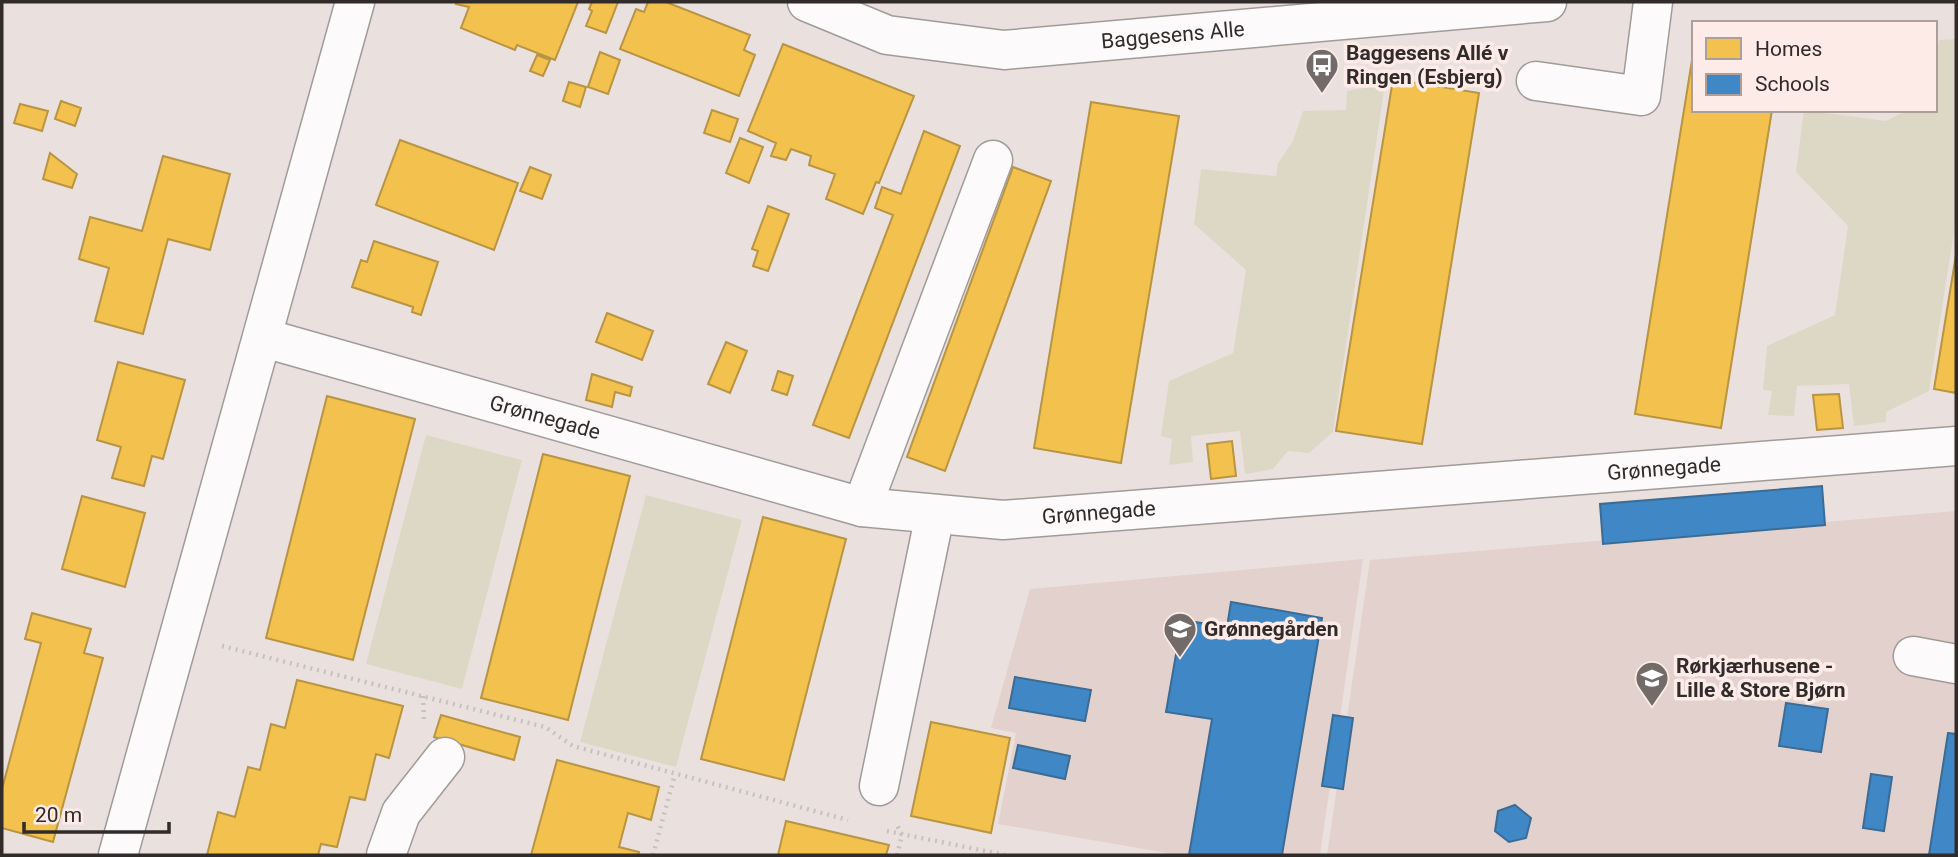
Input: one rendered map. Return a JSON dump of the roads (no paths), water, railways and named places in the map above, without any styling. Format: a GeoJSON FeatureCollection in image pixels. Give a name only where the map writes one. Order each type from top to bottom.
{"type":"FeatureCollection","features":[{"type":"Feature","properties":{"kind":"street"},"geometry":{"type":"LineString","coordinates":[[118,855],[264,338],[355,2]]}},
{"type":"Feature","properties":{"kind":"street","name":"Baggesens Alle"},"geometry":{"type":"LineString","coordinates":[[807,2],[887,35],[1004,50],[1196,17],[1547,2]]}},
{"type":"Feature","properties":{"kind":"street"},"geometry":{"type":"LineString","coordinates":[[1536,81],[1641,96],[1653,2]]}},
{"type":"Feature","properties":{"kind":"street"},"geometry":{"type":"LineString","coordinates":[[862,507],[993,160]]}},
{"type":"Feature","properties":{"kind":"street","name":"Grønnegade"},"geometry":{"type":"LineString","coordinates":[[264,338],[862,507],[1003,520],[1956,446]]}},
{"type":"Feature","properties":{"kind":"street"},"geometry":{"type":"LineString","coordinates":[[879,786],[934,514]]}},
{"type":"Feature","properties":{"kind":"street"},"geometry":{"type":"LineString","coordinates":[[1913,656],[1956,664]]}},
{"type":"Feature","properties":{"kind":"street"},"geometry":{"type":"LineString","coordinates":[[386,855],[401,813],[445,757]]}},
{"type":"Feature","properties":{"kind":"place","name":"Baggesens Allé v Ringen (Esbjerg)"},"geometry":{"type":"Point","coordinates":[1322,95]}},
{"type":"Feature","properties":{"kind":"place","name":"Grønnegården"},"geometry":{"type":"Point","coordinates":[1180,659]}},
{"type":"Feature","properties":{"kind":"place","name":"Rørkjærhusene - Lille & Store Bjørn"},"geometry":{"type":"Point","coordinates":[1652,708]}}]}
